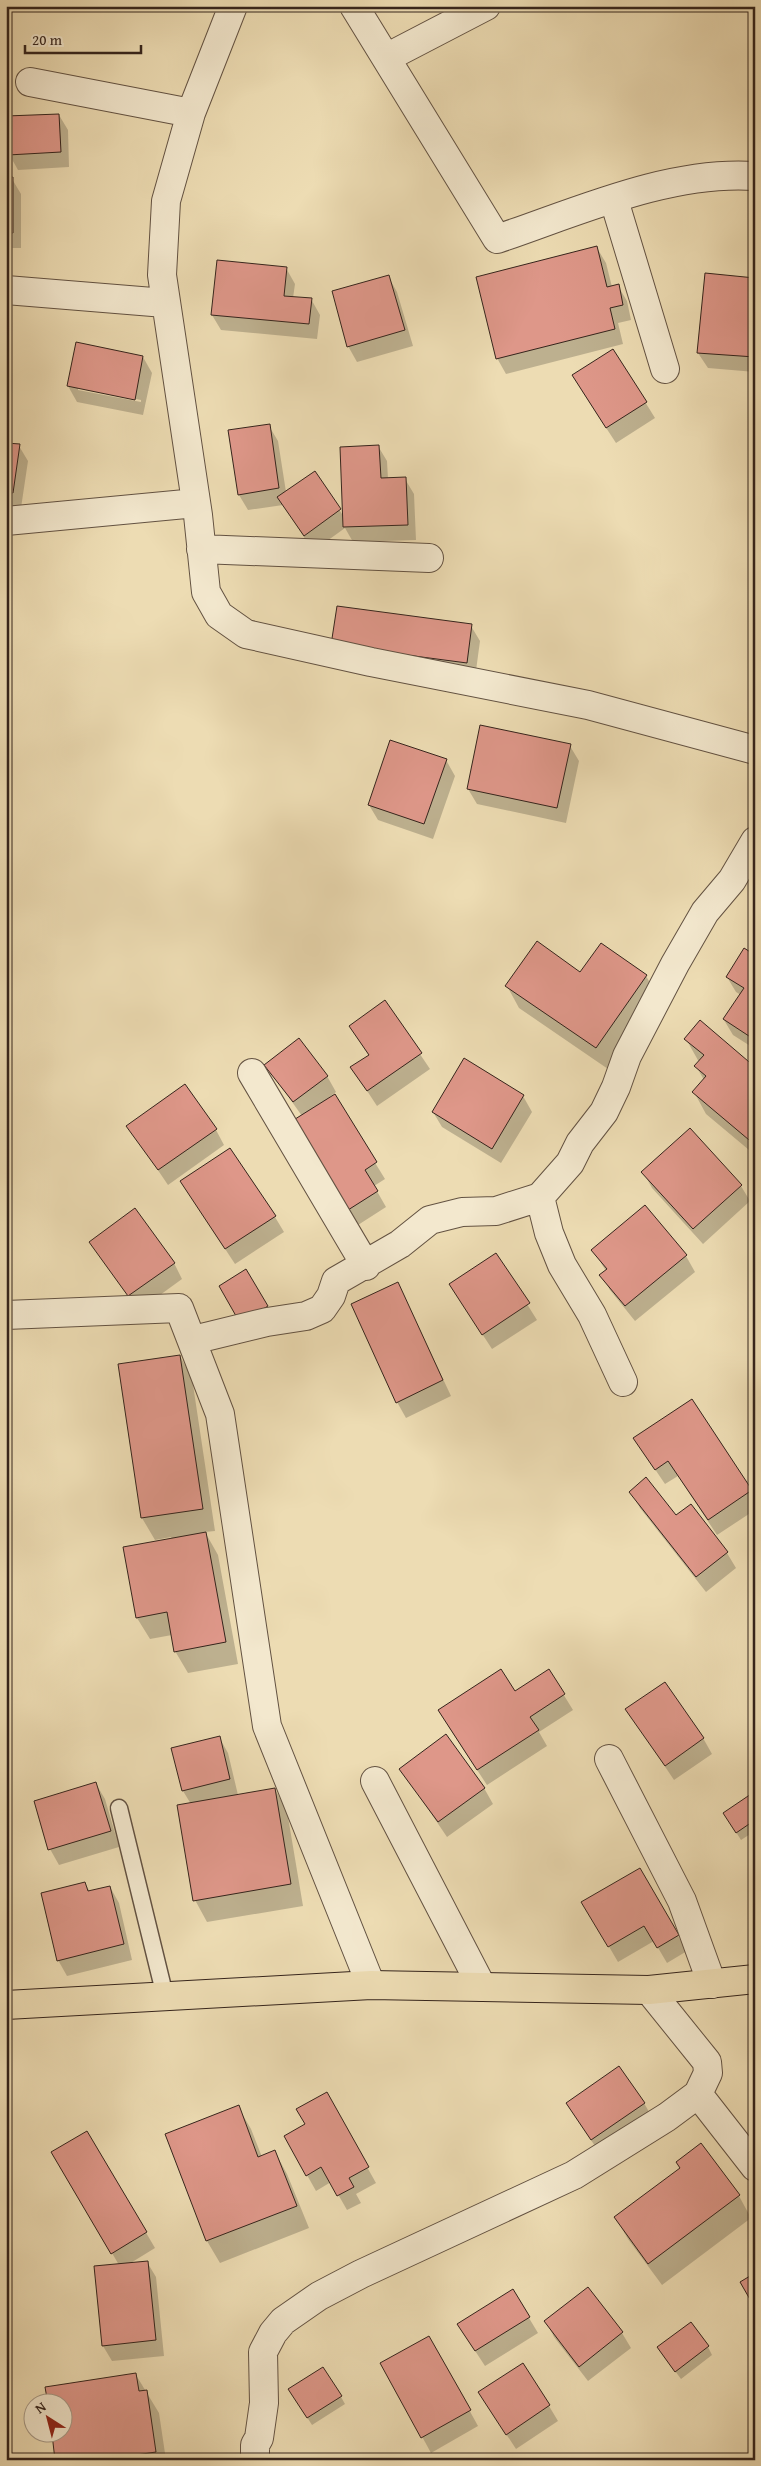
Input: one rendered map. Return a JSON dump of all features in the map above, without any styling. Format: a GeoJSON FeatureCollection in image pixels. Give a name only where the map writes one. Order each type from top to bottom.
{"type":"FeatureCollection","features":[{"type":"Feature","properties":{"kind":"main road"},"geometry":{"type":"LineString","coordinates":[[6,2004],[371,1985],[649,1990],[755,1979]]}},
{"type":"Feature","properties":{"kind":"street"},"geometry":{"type":"LineString","coordinates":[[233,6],[192,113],[166,201],[162,275],[196,503],[206,592],[219,614],[246,634],[371,662],[588,705],[755,750]]}},
{"type":"Feature","properties":{"kind":"street"},"geometry":{"type":"LineString","coordinates":[[354,6],[497,239],[667,182],[742,175],[755,176]]}},
{"type":"Feature","properties":{"kind":"street"},"geometry":{"type":"LineString","coordinates":[[386,58],[486,6]]}},
{"type":"Feature","properties":{"kind":"street"},"geometry":{"type":"LineString","coordinates":[[30,82],[192,113]]}},
{"type":"Feature","properties":{"kind":"street"},"geometry":{"type":"LineString","coordinates":[[614,200],[665,369]]}},
{"type":"Feature","properties":{"kind":"street"},"geometry":{"type":"LineString","coordinates":[[6,290],[166,303]]}},
{"type":"Feature","properties":{"kind":"street"},"geometry":{"type":"LineString","coordinates":[[6,521],[196,503]]}},
{"type":"Feature","properties":{"kind":"street"},"geometry":{"type":"LineString","coordinates":[[201,549],[429,558]]}},
{"type":"Feature","properties":{"kind":"street"},"geometry":{"type":"LineString","coordinates":[[192,1340],[266,1322],[306,1316],[322,1309],[331,1296],[336,1281],[366,1266],[400,1244],[430,1220],[462,1212],[496,1211],[540,1197],[570,1162],[580,1143],[604,1112],[616,1087],[627,1056],[675,964],[705,912],[732,880],[755,841]]}},
{"type":"Feature","properties":{"kind":"street"},"geometry":{"type":"LineString","coordinates":[[252,1073],[366,1266]]}},
{"type":"Feature","properties":{"kind":"street"},"geometry":{"type":"LineString","coordinates":[[540,1197],[549,1233],[562,1265],[592,1315],[623,1382]]}},
{"type":"Feature","properties":{"kind":"street"},"geometry":{"type":"LineString","coordinates":[[6,1315],[179,1308],[220,1414],[267,1726],[371,1985]]}},
{"type":"Feature","properties":{"kind":"street"},"geometry":{"type":"LineString","coordinates":[[609,1759],[682,1901],[712,1984]]}},
{"type":"Feature","properties":{"kind":"street"},"geometry":{"type":"LineString","coordinates":[[375,1781],[482,1987]]}},
{"type":"Feature","properties":{"kind":"street"},"geometry":{"type":"LineString","coordinates":[[255,2460],[255,2445],[259,2438],[264,2403],[263,2352],[273,2333],[283,2321],[320,2296],[361,2274],[574,2175],[667,2117],[698,2094],[708,2073],[707,2062],[649,1990]]}},
{"type":"Feature","properties":{"kind":"street"},"geometry":{"type":"LineString","coordinates":[[698,2094],[755,2167]]}},
{"type":"Feature","properties":{"kind":"lane"},"geometry":{"type":"LineString","coordinates":[[120,1808],[165,1996]]}},
{"type":"Feature","properties":{"kind":"building"},"geometry":{"type":"Polygon","coordinates":[[[59,114],[61,152],[8,155],[6,116],[59,114]]]}},
{"type":"Feature","properties":{"kind":"building"},"geometry":{"type":"Polygon","coordinates":[[[13,177],[13,233],[6,233],[6,178],[13,177]]]}},
{"type":"Feature","properties":{"kind":"building"},"geometry":{"type":"Polygon","coordinates":[[[597,246],[607,287],[619,284],[623,305],[610,308],[615,329],[496,359],[476,277],[597,246]]]}},
{"type":"Feature","properties":{"kind":"building"},"geometry":{"type":"Polygon","coordinates":[[[217,260],[287,267],[284,296],[312,298],[309,324],[211,315],[217,260]]]}},
{"type":"Feature","properties":{"kind":"building"},"geometry":{"type":"Polygon","coordinates":[[[705,273],[755,278],[755,357],[697,353],[705,273]]]}},
{"type":"Feature","properties":{"kind":"building"},"geometry":{"type":"Polygon","coordinates":[[[389,275],[405,330],[347,347],[332,291],[389,275]]]}},
{"type":"Feature","properties":{"kind":"building"},"geometry":{"type":"Polygon","coordinates":[[[76,342],[143,356],[135,400],[67,386],[76,342]]]}},
{"type":"Feature","properties":{"kind":"building"},"geometry":{"type":"Polygon","coordinates":[[[613,349],[647,402],[606,428],[572,375],[613,349]]]}},
{"type":"Feature","properties":{"kind":"building"},"geometry":{"type":"Polygon","coordinates":[[[270,424],[279,488],[238,495],[228,430],[270,424]]]}},
{"type":"Feature","properties":{"kind":"building"},"geometry":{"type":"Polygon","coordinates":[[[6,443],[20,444],[13,493],[6,492],[6,443]]]}},
{"type":"Feature","properties":{"kind":"building"},"geometry":{"type":"Polygon","coordinates":[[[379,445],[381,478],[406,477],[408,525],[343,527],[340,447],[379,445]]]}},
{"type":"Feature","properties":{"kind":"building"},"geometry":{"type":"Polygon","coordinates":[[[315,471],[341,509],[304,536],[277,497],[315,471]]]}},
{"type":"Feature","properties":{"kind":"building"},"geometry":{"type":"Polygon","coordinates":[[[337,606],[472,624],[467,663],[331,645],[337,606]]]}},
{"type":"Feature","properties":{"kind":"building"},"geometry":{"type":"Polygon","coordinates":[[[480,725],[571,744],[557,808],[467,789],[480,725]]]}},
{"type":"Feature","properties":{"kind":"building"},"geometry":{"type":"Polygon","coordinates":[[[390,740],[447,759],[424,824],[368,805],[390,740]]]}},
{"type":"Feature","properties":{"kind":"building"},"geometry":{"type":"Polygon","coordinates":[[[537,941],[580,972],[601,943],[647,975],[596,1048],[505,986],[537,941]]]}},
{"type":"Feature","properties":{"kind":"building"},"geometry":{"type":"Polygon","coordinates":[[[744,948],[755,955],[755,1040],[723,1019],[744,988],[726,977],[744,948]]]}},
{"type":"Feature","properties":{"kind":"building"},"geometry":{"type":"Polygon","coordinates":[[[385,1000],[422,1053],[367,1091],[350,1067],[369,1055],[349,1026],[385,1000]]]}},
{"type":"Feature","properties":{"kind":"building"},"geometry":{"type":"Polygon","coordinates":[[[700,1020],[755,1067],[755,1145],[692,1092],[706,1076],[694,1066],[704,1055],[684,1039],[700,1020]]]}},
{"type":"Feature","properties":{"kind":"building"},"geometry":{"type":"Polygon","coordinates":[[[299,1038],[328,1076],[293,1102],[264,1065],[299,1038]]]}},
{"type":"Feature","properties":{"kind":"building"},"geometry":{"type":"Polygon","coordinates":[[[464,1058],[524,1095],[492,1149],[432,1112],[464,1058]]]}},
{"type":"Feature","properties":{"kind":"building"},"geometry":{"type":"Polygon","coordinates":[[[185,1084],[217,1129],[158,1170],[126,1126],[185,1084]]]}},
{"type":"Feature","properties":{"kind":"building"},"geometry":{"type":"Polygon","coordinates":[[[335,1094],[377,1162],[365,1170],[378,1191],[348,1210],[292,1121],[335,1094]]]}},
{"type":"Feature","properties":{"kind":"building"},"geometry":{"type":"Polygon","coordinates":[[[690,1128],[742,1185],[693,1229],[641,1172],[690,1128]]]}},
{"type":"Feature","properties":{"kind":"building"},"geometry":{"type":"Polygon","coordinates":[[[230,1148],[276,1216],[225,1249],[180,1181],[230,1148]]]}},
{"type":"Feature","properties":{"kind":"building"},"geometry":{"type":"Polygon","coordinates":[[[645,1205],[687,1255],[625,1306],[599,1275],[607,1269],[591,1250],[645,1205]]]}},
{"type":"Feature","properties":{"kind":"building"},"geometry":{"type":"Polygon","coordinates":[[[135,1208],[175,1263],[128,1296],[89,1242],[135,1208]]]}},
{"type":"Feature","properties":{"kind":"building"},"geometry":{"type":"Polygon","coordinates":[[[496,1253],[530,1303],[482,1335],[449,1284],[496,1253]]]}},
{"type":"Feature","properties":{"kind":"building"},"geometry":{"type":"Polygon","coordinates":[[[246,1269],[268,1306],[240,1323],[219,1286],[246,1269]]]}},
{"type":"Feature","properties":{"kind":"building"},"geometry":{"type":"Polygon","coordinates":[[[398,1282],[443,1380],[396,1403],[351,1304],[398,1282]]]}},
{"type":"Feature","properties":{"kind":"building"},"geometry":{"type":"Polygon","coordinates":[[[180,1355],[203,1509],[141,1518],[118,1364],[180,1355]]]}},
{"type":"Feature","properties":{"kind":"building"},"geometry":{"type":"Polygon","coordinates":[[[692,1399],[752,1490],[708,1520],[668,1461],[655,1470],[633,1438],[692,1399]]]}},
{"type":"Feature","properties":{"kind":"building"},"geometry":{"type":"Polygon","coordinates":[[[646,1477],[676,1515],[691,1504],[728,1552],[696,1577],[629,1492],[646,1477]]]}},
{"type":"Feature","properties":{"kind":"building"},"geometry":{"type":"Polygon","coordinates":[[[206,1532],[226,1642],[174,1652],[167,1612],[136,1618],[123,1547],[206,1532]]]}},
{"type":"Feature","properties":{"kind":"building"},"geometry":{"type":"Polygon","coordinates":[[[501,1669],[515,1691],[549,1669],[565,1694],[530,1717],[539,1730],[477,1770],[438,1710],[501,1669]]]}},
{"type":"Feature","properties":{"kind":"building"},"geometry":{"type":"Polygon","coordinates":[[[665,1682],[704,1738],[665,1766],[625,1709],[665,1682]]]}},
{"type":"Feature","properties":{"kind":"building"},"geometry":{"type":"Polygon","coordinates":[[[446,1734],[485,1788],[438,1822],[399,1769],[446,1734]]]}},
{"type":"Feature","properties":{"kind":"building"},"geometry":{"type":"Polygon","coordinates":[[[220,1736],[230,1779],[182,1791],[171,1748],[220,1736]]]}},
{"type":"Feature","properties":{"kind":"building"},"geometry":{"type":"Polygon","coordinates":[[[96,1782],[111,1831],[48,1850],[34,1801],[96,1782]]]}},
{"type":"Feature","properties":{"kind":"building"},"geometry":{"type":"Polygon","coordinates":[[[275,1788],[291,1884],[193,1901],[177,1805],[275,1788]]]}},
{"type":"Feature","properties":{"kind":"building"},"geometry":{"type":"Polygon","coordinates":[[[754,1792],[755,1820],[736,1833],[723,1813],[754,1792]]]}},
{"type":"Feature","properties":{"kind":"building"},"geometry":{"type":"Polygon","coordinates":[[[640,1868],[679,1935],[657,1948],[644,1926],[608,1947],[581,1902],[640,1868]]]}},
{"type":"Feature","properties":{"kind":"building"},"geometry":{"type":"Polygon","coordinates":[[[85,1882],[88,1891],[110,1886],[124,1944],[57,1961],[41,1893],[85,1882]]]}},
{"type":"Feature","properties":{"kind":"building"},"geometry":{"type":"Polygon","coordinates":[[[619,2066],[645,2103],[591,2140],[566,2103],[619,2066]]]}},
{"type":"Feature","properties":{"kind":"building"},"geometry":{"type":"Polygon","coordinates":[[[327,2092],[369,2167],[349,2178],[354,2187],[337,2196],[321,2167],[306,2176],[284,2136],[305,2124],[296,2109],[327,2092]]]}},
{"type":"Feature","properties":{"kind":"building"},"geometry":{"type":"Polygon","coordinates":[[[239,2105],[258,2157],[275,2150],[297,2206],[206,2241],[165,2134],[239,2105]]]}},
{"type":"Feature","properties":{"kind":"building"},"geometry":{"type":"Polygon","coordinates":[[[87,2131],[147,2232],[111,2254],[51,2152],[87,2131]]]}},
{"type":"Feature","properties":{"kind":"building"},"geometry":{"type":"Polygon","coordinates":[[[701,2143],[740,2195],[648,2264],[614,2217],[680,2168],[676,2162],[701,2143]]]}},
{"type":"Feature","properties":{"kind":"building"},"geometry":{"type":"Polygon","coordinates":[[[148,2261],[156,2340],[102,2346],[94,2266],[148,2261]]]}},
{"type":"Feature","properties":{"kind":"building"},"geometry":{"type":"Polygon","coordinates":[[[755,2273],[755,2308],[740,2282],[755,2273]]]}},
{"type":"Feature","properties":{"kind":"building"},"geometry":{"type":"Polygon","coordinates":[[[588,2287],[623,2332],[579,2367],[544,2321],[588,2287]]]}},
{"type":"Feature","properties":{"kind":"building"},"geometry":{"type":"Polygon","coordinates":[[[513,2289],[530,2317],[475,2351],[457,2324],[513,2289]]]}},
{"type":"Feature","properties":{"kind":"building"},"geometry":{"type":"Polygon","coordinates":[[[691,2322],[709,2346],[675,2372],[657,2347],[691,2322]]]}},
{"type":"Feature","properties":{"kind":"building"},"geometry":{"type":"Polygon","coordinates":[[[429,2336],[471,2410],[421,2438],[380,2363],[429,2336]]]}},
{"type":"Feature","properties":{"kind":"building"},"geometry":{"type":"Polygon","coordinates":[[[523,2363],[550,2405],[506,2435],[478,2392],[523,2363]]]}},
{"type":"Feature","properties":{"kind":"building"},"geometry":{"type":"Polygon","coordinates":[[[323,2367],[342,2396],[307,2418],[288,2389],[323,2367]]]}},
{"type":"Feature","properties":{"kind":"building"},"geometry":{"type":"Polygon","coordinates":[[[136,2373],[139,2391],[147,2390],[156,2452],[103,2460],[55,2460],[53,2444],[72,2444],[72,2394],[46,2394],[45,2387],[136,2373]]]}}]}
